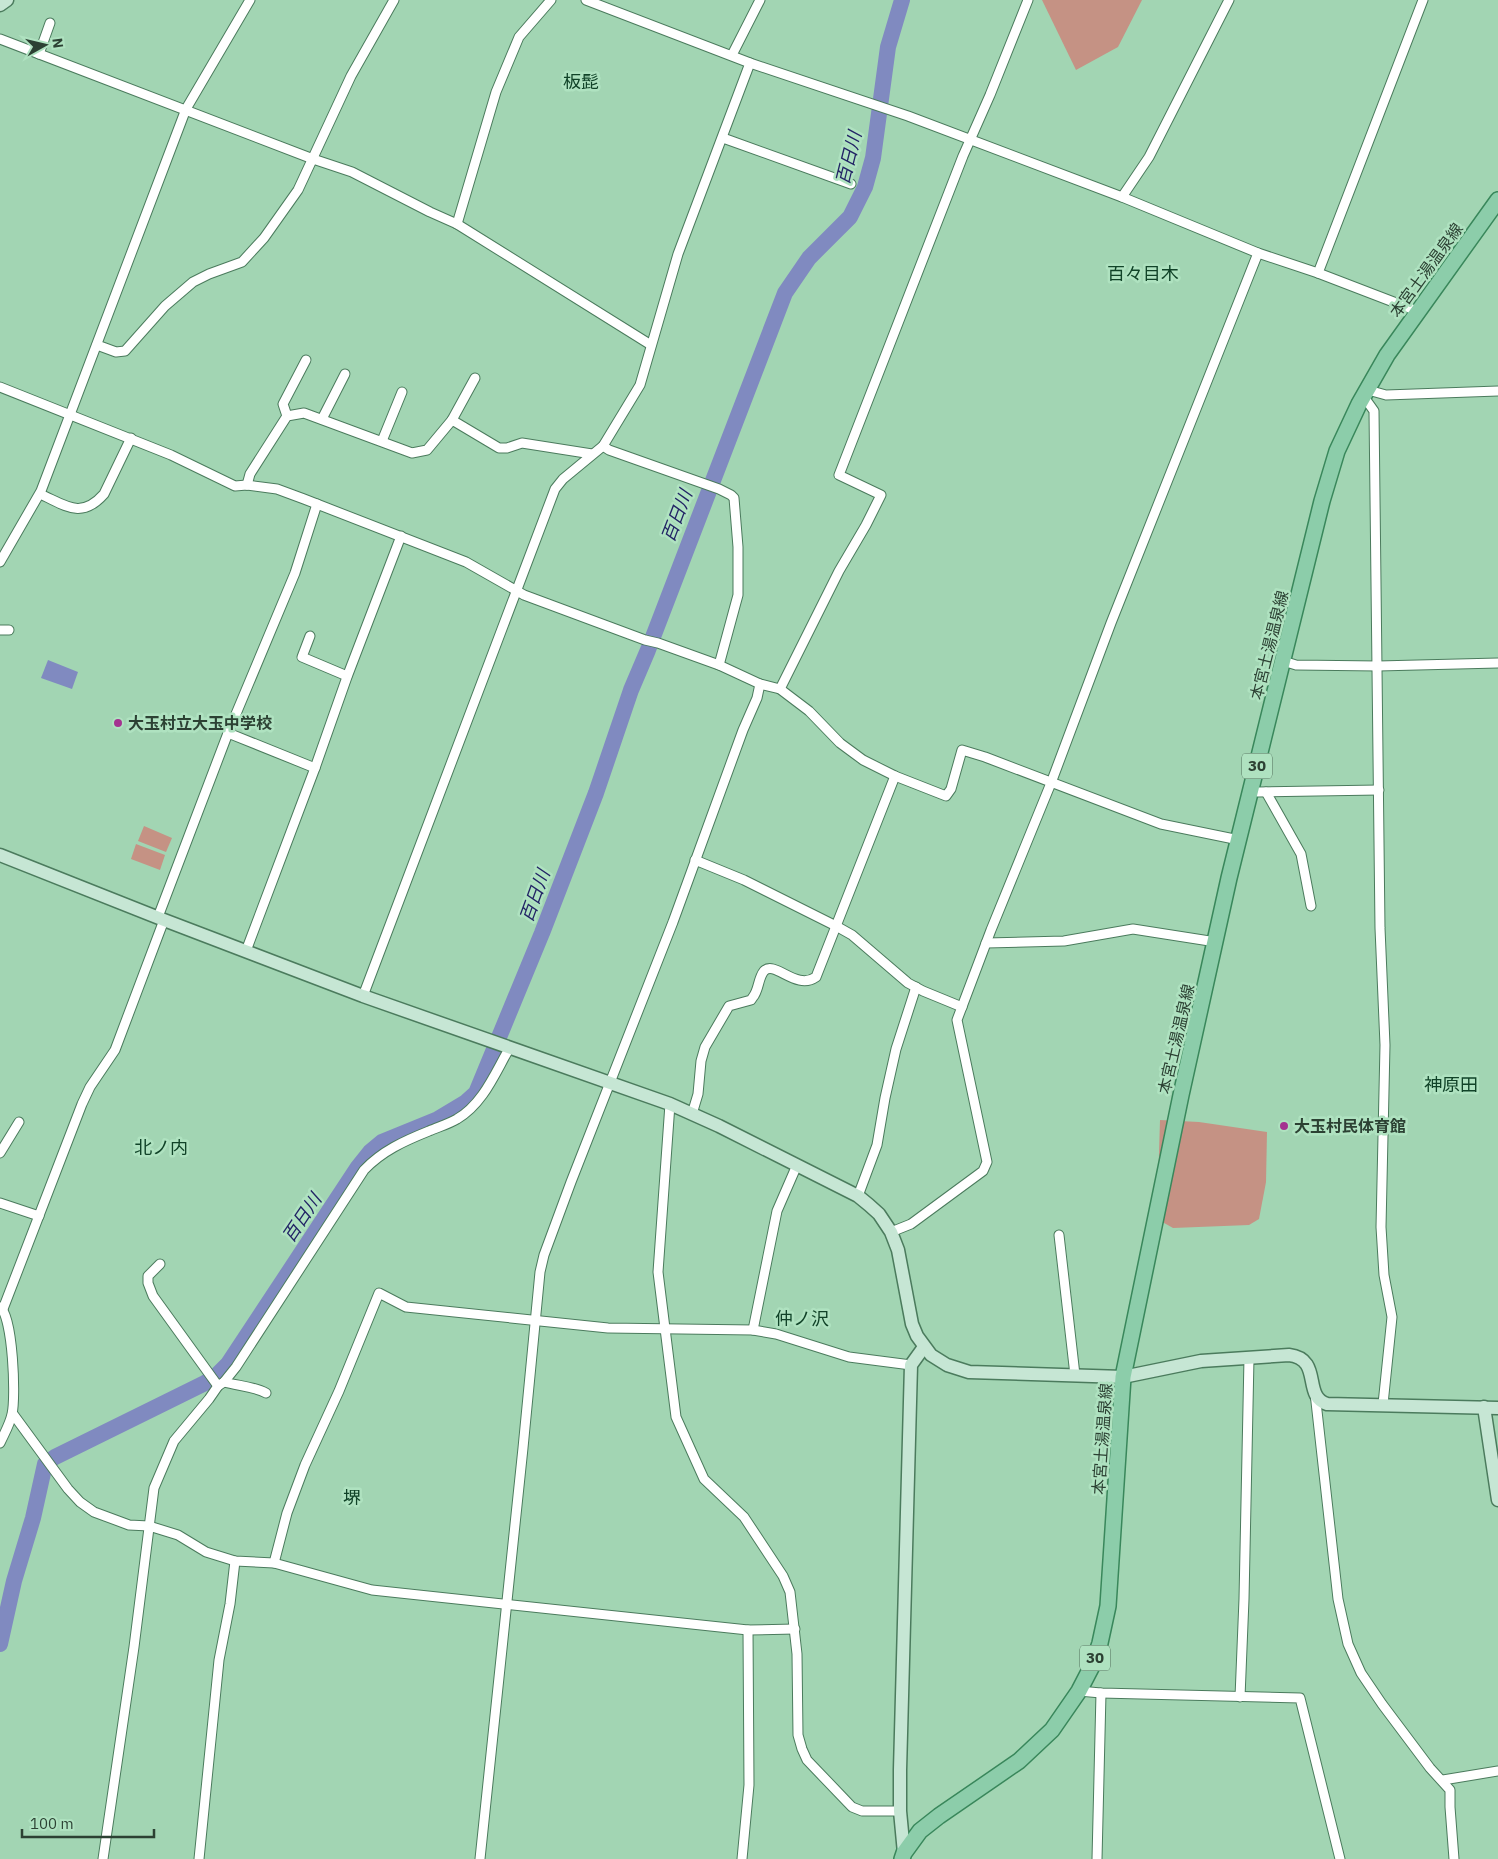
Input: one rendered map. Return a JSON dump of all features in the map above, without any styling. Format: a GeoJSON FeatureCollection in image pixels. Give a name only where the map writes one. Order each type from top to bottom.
{"type":"FeatureCollection","features":[{"type":"Feature","properties":{"kind":"main road","name":"本宮土湯温泉線"},"geometry":{"type":"LineString","coordinates":[[903,1856],[920,1831],[1020,1761],[1037,1746],[1052,1730],[1079,1691],[1093,1664],[1108,1606],[1123,1377],[1179,1104],[1239,840],[1259,791],[1283,661],[1322,501],[1337,451],[1359,404],[1387,355],[1498,200]]}},
{"type":"Feature","properties":{"kind":"street"},"geometry":{"type":"LineString","coordinates":[[0,5],[7,0]]}},
{"type":"Feature","properties":{"kind":"street"},"geometry":{"type":"LineString","coordinates":[[0,562],[40,494],[186,109],[250,0]]}},
{"type":"Feature","properties":{"kind":"street"},"geometry":{"type":"LineString","coordinates":[[96,345],[116,352],[125,351],[165,306],[193,282],[242,262],[264,238],[298,190],[351,76],[394,0]]}},
{"type":"Feature","properties":{"kind":"street"},"geometry":{"type":"LineString","coordinates":[[457,224],[496,92],[519,37],[550,0]]}},
{"type":"Feature","properties":{"kind":"street"},"geometry":{"type":"LineString","coordinates":[[586,0],[750,63],[886,108],[1122,197],[1258,253],[1318,273],[1417,311]]}},
{"type":"Feature","properties":{"kind":"street"},"geometry":{"type":"LineString","coordinates":[[732,55],[760,0]]}},
{"type":"Feature","properties":{"kind":"street"},"geometry":{"type":"LineString","coordinates":[[780,688],[881,495],[840,474],[963,156],[1028,0]]}},
{"type":"Feature","properties":{"kind":"street"},"geometry":{"type":"LineString","coordinates":[[1122,197],[1149,157],[1229,0]]}},
{"type":"Feature","properties":{"kind":"street"},"geometry":{"type":"LineString","coordinates":[[1318,273],[1423,0]]}},
{"type":"Feature","properties":{"kind":"street"},"geometry":{"type":"LineString","coordinates":[[38,54],[50,23]]}},
{"type":"Feature","properties":{"kind":"street"},"geometry":{"type":"LineString","coordinates":[[0,39],[313,159],[352,172],[457,224],[651,344]]}},
{"type":"Feature","properties":{"kind":"street"},"geometry":{"type":"LineString","coordinates":[[363,996],[555,489],[563,479],[603,446],[640,384],[678,254],[750,63]]}},
{"type":"Feature","properties":{"kind":"street"},"geometry":{"type":"LineString","coordinates":[[723,138],[851,184]]}},
{"type":"Feature","properties":{"kind":"street"},"geometry":{"type":"LineString","coordinates":[[891,1232],[911,1224],[983,1171],[987,1162],[957,1020],[1051,783],[1111,623],[1258,253]]}},
{"type":"Feature","properties":{"kind":"street"},"geometry":{"type":"LineString","coordinates":[[287,416],[283,408],[285,397],[306,360]]}},
{"type":"Feature","properties":{"kind":"street"},"geometry":{"type":"LineString","coordinates":[[322,419],[345,374]]}},
{"type":"Feature","properties":{"kind":"street"},"geometry":{"type":"LineString","coordinates":[[247,485],[250,474],[287,416],[304,413],[412,453],[421,452],[431,447],[452,420],[475,378]]}},
{"type":"Feature","properties":{"kind":"street"},"geometry":{"type":"LineString","coordinates":[[0,387],[131,438],[234,486],[247,485],[278,489],[466,562],[517,592],[645,640],[719,665],[760,684],[780,688],[809,710],[840,743],[863,760],[894,776],[946,796],[951,789],[962,750],[1161,824],[1239,840]]}},
{"type":"Feature","properties":{"kind":"street"},"geometry":{"type":"LineString","coordinates":[[1383,1404],[1392,1317],[1384,1275],[1381,1228],[1385,1044],[1380,928],[1374,411],[1366,394],[1498,391]]}},
{"type":"Feature","properties":{"kind":"street"},"geometry":{"type":"LineString","coordinates":[[382,441],[402,392]]}},
{"type":"Feature","properties":{"kind":"street"},"geometry":{"type":"LineString","coordinates":[[452,420],[499,448],[522,444],[592,454]]}},
{"type":"Feature","properties":{"kind":"street"},"geometry":{"type":"LineString","coordinates":[[40,494],[71,508],[81,509],[98,502],[106,490],[131,438]]}},
{"type":"Feature","properties":{"kind":"street"},"geometry":{"type":"LineString","coordinates":[[603,446],[609,450],[719,488],[734,498],[738,595],[719,665]]}},
{"type":"Feature","properties":{"kind":"street"},"geometry":{"type":"LineString","coordinates":[[0,1443],[13,1414],[12,1351],[8,1321],[2,1308],[90,1087],[115,1050],[228,733],[295,573],[316,504]]}},
{"type":"Feature","properties":{"kind":"street"},"geometry":{"type":"LineString","coordinates":[[246,951],[347,676],[402,536]]}},
{"type":"Feature","properties":{"kind":"street"},"geometry":{"type":"LineString","coordinates":[[310,636],[302,657],[347,676]]}},
{"type":"Feature","properties":{"kind":"street"},"geometry":{"type":"LineString","coordinates":[[1283,661],[1296,664],[1378,666],[1498,663]]}},
{"type":"Feature","properties":{"kind":"street"},"geometry":{"type":"LineString","coordinates":[[480,1859],[540,1272],[544,1255],[696,860],[743,730],[757,698],[760,684]]}},
{"type":"Feature","properties":{"kind":"street"},"geometry":{"type":"LineString","coordinates":[[228,733],[314,768]]}},
{"type":"Feature","properties":{"kind":"street"},"geometry":{"type":"LineString","coordinates":[[692,1114],[698,1094],[703,1052],[726,1010],[732,1004],[751,1000],[766,969],[771,968],[803,982],[816,977],[894,776]]}},
{"type":"Feature","properties":{"kind":"street"},"geometry":{"type":"LineString","coordinates":[[1259,791],[1379,790]]}},
{"type":"Feature","properties":{"kind":"street"},"geometry":{"type":"LineString","coordinates":[[1259,791],[1301,854],[1310,906]]}},
{"type":"Feature","properties":{"kind":"street"},"geometry":{"type":"LineString","coordinates":[[0,855],[363,996],[670,1104],[858,1196],[879,1214],[891,1232],[901,1265],[912,1324],[917,1336],[931,1355],[947,1365],[969,1372],[1123,1377],[1201,1361],[1289,1355],[1301,1358],[1308,1365],[1315,1392],[1338,1599],[1348,1644],[1361,1674],[1430,1768],[1443,1780],[1450,1790],[1454,1859]]}},
{"type":"Feature","properties":{"kind":"street"},"geometry":{"type":"LineString","coordinates":[[696,860],[744,880],[836,926],[852,935],[908,983],[962,1007]]}},
{"type":"Feature","properties":{"kind":"street"},"geometry":{"type":"LineString","coordinates":[[986,943],[1064,941],[1133,929],[1216,942]]}},
{"type":"Feature","properties":{"kind":"street"},"geometry":{"type":"LineString","coordinates":[[858,1196],[877,1145],[896,1049],[916,987]]}},
{"type":"Feature","properties":{"kind":"street"},"geometry":{"type":"LineString","coordinates":[[103,1859],[154,1488],[173,1453],[174,1441],[209,1399],[216,1381],[236,1367],[364,1170],[374,1159],[392,1147],[457,1119],[473,1106],[486,1089],[506,1047]]}},
{"type":"Feature","properties":{"kind":"street"},"geometry":{"type":"LineString","coordinates":[[670,1104],[658,1272],[676,1416],[704,1479],[744,1517],[783,1576],[790,1592],[797,1654],[798,1735],[802,1750],[808,1760],[852,1807],[862,1811],[900,1810]]}},
{"type":"Feature","properties":{"kind":"street"},"geometry":{"type":"LineString","coordinates":[[0,1153],[19,1122]]}},
{"type":"Feature","properties":{"kind":"street"},"geometry":{"type":"LineString","coordinates":[[753,1330],[778,1211],[797,1166]]}},
{"type":"Feature","properties":{"kind":"street"},"geometry":{"type":"LineString","coordinates":[[0,1203],[38,1216]]}},
{"type":"Feature","properties":{"kind":"street"},"geometry":{"type":"LineString","coordinates":[[1058,1235],[1075,1375]]}},
{"type":"Feature","properties":{"kind":"street"},"geometry":{"type":"LineString","coordinates":[[160,1264],[148,1276],[148,1283],[153,1296],[216,1381],[242,1387],[254,1387],[266,1393]]}},
{"type":"Feature","properties":{"kind":"street"},"geometry":{"type":"LineString","coordinates":[[274,1563],[287,1513],[302,1473],[339,1391],[379,1293],[406,1307],[608,1328],[753,1330],[776,1334],[849,1357],[910,1365]]}},
{"type":"Feature","properties":{"kind":"street"},"geometry":{"type":"LineString","coordinates":[[903,1856],[900,1810],[910,1365],[924,1347]]}},
{"type":"Feature","properties":{"kind":"street"},"geometry":{"type":"LineString","coordinates":[[1240,1697],[1249,1358]]}},
{"type":"Feature","properties":{"kind":"street"},"geometry":{"type":"LineString","coordinates":[[1315,1392],[1320,1400],[1327,1404],[1498,1408]]}},
{"type":"Feature","properties":{"kind":"street"},"geometry":{"type":"LineString","coordinates":[[1484,1408],[1498,1500]]}},
{"type":"Feature","properties":{"kind":"street"},"geometry":{"type":"LineString","coordinates":[[13,1414],[80,1502],[94,1512],[129,1525],[149,1526],[178,1535],[206,1552],[235,1561],[274,1563],[372,1590],[748,1630],[795,1629]]}},
{"type":"Feature","properties":{"kind":"street"},"geometry":{"type":"LineString","coordinates":[[199,1859],[219,1660],[230,1604],[235,1561]]}},
{"type":"Feature","properties":{"kind":"street"},"geometry":{"type":"LineString","coordinates":[[742,1859],[748,1785],[748,1630]]}},
{"type":"Feature","properties":{"kind":"street"},"geometry":{"type":"LineString","coordinates":[[1079,1691],[1300,1698],[1340,1859]]}},
{"type":"Feature","properties":{"kind":"street"},"geometry":{"type":"LineString","coordinates":[[1098,1859],[1101,1693]]}},
{"type":"Feature","properties":{"kind":"street"},"geometry":{"type":"LineString","coordinates":[[1443,1780],[1498,1770]]}},
{"type":"Feature","properties":{"kind":"shaded area"},"geometry":{"type":"Polygon","coordinates":[[[1042,0],[1142,0],[1118,47],[1076,70],[1042,0]]]}},
{"type":"Feature","properties":{"kind":"shaded area"},"geometry":{"type":"Polygon","coordinates":[[[144,826],[172,838],[166,852],[138,841],[144,826]]]}},
{"type":"Feature","properties":{"kind":"shaded area"},"geometry":{"type":"Polygon","coordinates":[[[136,844],[165,855],[160,870],[131,859],[136,844]]]}},
{"type":"Feature","properties":{"kind":"shaded area"},"geometry":{"type":"Polygon","coordinates":[[[1160,1120],[1199,1122],[1267,1132],[1266,1182],[1259,1219],[1249,1225],[1173,1228],[1157,1219],[1160,1120]]]}},
{"type":"Feature","properties":{"kind":"water"},"geometry":{"type":"Polygon","coordinates":[[[48,660],[78,672],[72,689],[41,678],[48,660]]]}},
{"type":"Feature","properties":{"kind":"waterway","name":"百日川"},"geometry":{"type":"LineString","coordinates":[[0,1644],[14,1581],[33,1518],[45,1464],[55,1457],[205,1383],[217,1375],[228,1364],[358,1167],[370,1152],[382,1142],[436,1120],[466,1102],[476,1093],[542,933],[596,793],[631,690],[785,293],[809,258],[850,217],[865,187],[873,158],[888,47],[902,0]]}},
{"type":"Feature","properties":{"kind":"place","name":"大玉村立大玉中学校"},"geometry":{"type":"Point","coordinates":[118,723]}},
{"type":"Feature","properties":{"kind":"place","name":"大玉村民体育館"},"geometry":{"type":"Point","coordinates":[1284,1126]}},
{"type":"Feature","properties":{"kind":"district","name":"板髭"},"geometry":{"type":"Point","coordinates":[581,82]}},
{"type":"Feature","properties":{"kind":"district","name":"百々目木"},"geometry":{"type":"Point","coordinates":[1143,274]}},
{"type":"Feature","properties":{"kind":"district","name":"神原田"},"geometry":{"type":"Point","coordinates":[1451,1085]}},
{"type":"Feature","properties":{"kind":"district","name":"北ノ内"},"geometry":{"type":"Point","coordinates":[161,1148]}},
{"type":"Feature","properties":{"kind":"district","name":"仲ノ沢"},"geometry":{"type":"Point","coordinates":[802,1319]}},
{"type":"Feature","properties":{"kind":"district","name":"堺"},"geometry":{"type":"Point","coordinates":[352,1498]}}]}
